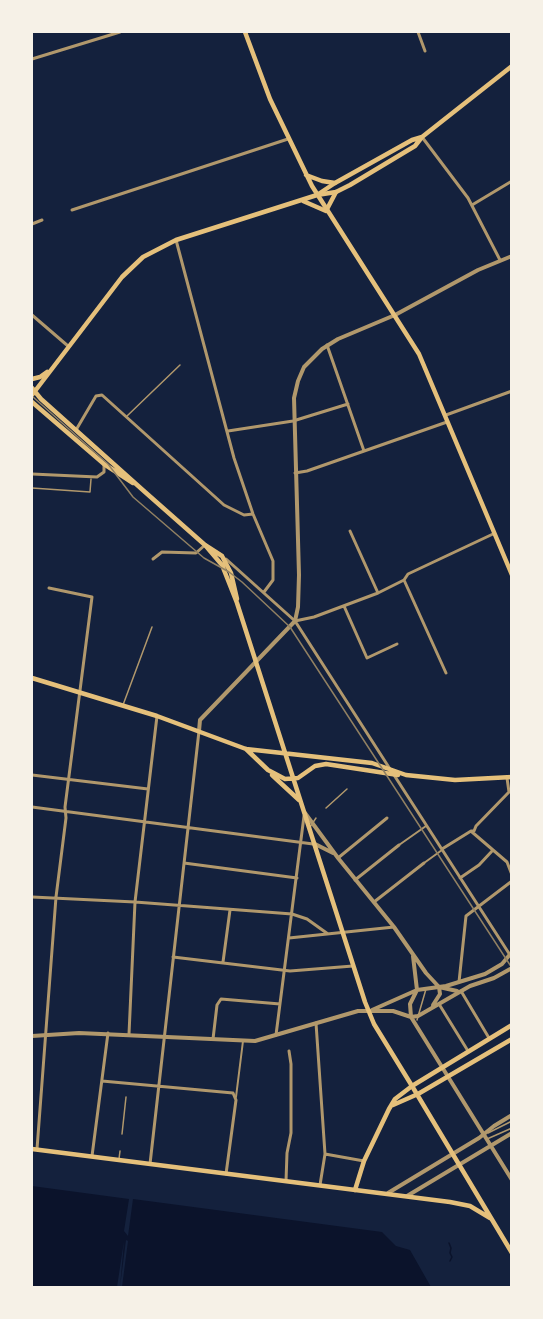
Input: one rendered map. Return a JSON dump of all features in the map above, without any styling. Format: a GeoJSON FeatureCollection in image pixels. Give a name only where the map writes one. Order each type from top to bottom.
{"type":"FeatureCollection","features":[{"type":"Feature","properties":{"kind":"main road"},"geometry":{"type":"LineString","coordinates":[[245,32],[288,139],[317,195],[419,354],[512,575]]}},
{"type":"Feature","properties":{"kind":"main road"},"geometry":{"type":"LineString","coordinates":[[237,603],[231,573],[222,556],[206,545],[32,392],[134,264],[155,249],[176,240],[300,200],[336,192],[415,146],[422,137],[512,66]]}},
{"type":"Feature","properties":{"kind":"main road"},"geometry":{"type":"LineString","coordinates":[[317,195],[412,140],[422,137]]}},
{"type":"Feature","properties":{"kind":"main road"},"geometry":{"type":"LineString","coordinates":[[306,174],[322,181],[335,183]]}},
{"type":"Feature","properties":{"kind":"main road"},"geometry":{"type":"LineString","coordinates":[[326,211],[336,192]]}},
{"type":"Feature","properties":{"kind":"main road"},"geometry":{"type":"LineString","coordinates":[[300,200],[326,211]]}},
{"type":"Feature","properties":{"kind":"main road"},"geometry":{"type":"LineString","coordinates":[[32,379],[40,377],[53,366]]}},
{"type":"Feature","properties":{"kind":"main road"},"geometry":{"type":"LineString","coordinates":[[32,402],[104,464],[138,485]]}},
{"type":"Feature","properties":{"kind":"main road"},"geometry":{"type":"LineString","coordinates":[[206,545],[222,565],[237,603],[368,1011],[512,1253]]}},
{"type":"Feature","properties":{"kind":"main road"},"geometry":{"type":"LineString","coordinates":[[32,678],[157,716],[246,749],[372,764],[406,776],[455,780],[509,777]]}},
{"type":"Feature","properties":{"kind":"main road"},"geometry":{"type":"LineString","coordinates":[[246,749],[302,805]]}},
{"type":"Feature","properties":{"kind":"main road"},"geometry":{"type":"LineString","coordinates":[[312,757],[326,764],[351,771],[393,773]]}},
{"type":"Feature","properties":{"kind":"main road"},"geometry":{"type":"LineString","coordinates":[[308,772],[314,763],[312,757]]}},
{"type":"Feature","properties":{"kind":"main road"},"geometry":{"type":"LineString","coordinates":[[268,770],[280,778],[294,779],[315,766],[326,764]]}},
{"type":"Feature","properties":{"kind":"main road"},"geometry":{"type":"LineString","coordinates":[[355,1190],[364,1161],[395,1099],[412,1086],[512,1025]]}},
{"type":"Feature","properties":{"kind":"main road"},"geometry":{"type":"LineString","coordinates":[[393,1105],[418,1095],[512,1039]]}},
{"type":"Feature","properties":{"kind":"main road"},"geometry":{"type":"LineString","coordinates":[[34,1149],[407,1196],[470,1206],[490,1218]]}},
{"type":"Feature","properties":{"kind":"street"},"geometry":{"type":"LineString","coordinates":[[32,59],[120,32]]}},
{"type":"Feature","properties":{"kind":"street"},"geometry":{"type":"LineString","coordinates":[[418,32],[424,51]]}},
{"type":"Feature","properties":{"kind":"street"},"geometry":{"type":"LineString","coordinates":[[422,137],[472,205],[500,260]]}},
{"type":"Feature","properties":{"kind":"street"},"geometry":{"type":"LineString","coordinates":[[72,210],[288,139]]}},
{"type":"Feature","properties":{"kind":"street"},"geometry":{"type":"LineString","coordinates":[[472,205],[512,181]]}},
{"type":"Feature","properties":{"kind":"street"},"geometry":{"type":"LineString","coordinates":[[32,224],[42,220]]}},
{"type":"Feature","properties":{"kind":"street"},"geometry":{"type":"LineString","coordinates":[[176,240],[253,514],[273,561],[273,580],[264,592]]}},
{"type":"Feature","properties":{"kind":"street"},"geometry":{"type":"LineString","coordinates":[[150,1164],[200,721],[295,621],[298,607],[299,576],[293,421],[294,398],[298,381],[308,363],[327,345],[395,315],[500,260],[512,256]]}},
{"type":"Feature","properties":{"kind":"street"},"geometry":{"type":"LineString","coordinates":[[32,315],[68,346]]}},
{"type":"Feature","properties":{"kind":"street"},"geometry":{"type":"LineString","coordinates":[[327,345],[364,451]]}},
{"type":"Feature","properties":{"kind":"street"},"geometry":{"type":"LineString","coordinates":[[445,415],[512,391]]}},
{"type":"Feature","properties":{"kind":"street"},"geometry":{"type":"LineString","coordinates":[[76,430],[99,394],[102,394],[224,504],[244,515],[253,514]]}},
{"type":"Feature","properties":{"kind":"street"},"geometry":{"type":"LineString","coordinates":[[228,431],[293,421],[348,404]]}},
{"type":"Feature","properties":{"kind":"street"},"geometry":{"type":"LineString","coordinates":[[295,473],[307,471],[447,422]]}},
{"type":"Feature","properties":{"kind":"street"},"geometry":{"type":"LineString","coordinates":[[32,474],[91,478],[102,475],[104,464]]}},
{"type":"Feature","properties":{"kind":"street"},"geometry":{"type":"LineString","coordinates":[[350,531],[378,593]]}},
{"type":"Feature","properties":{"kind":"street"},"geometry":{"type":"LineString","coordinates":[[295,621],[314,617],[378,593],[404,580],[408,574],[493,534]]}},
{"type":"Feature","properties":{"kind":"street"},"geometry":{"type":"LineString","coordinates":[[153,559],[162,552],[196,553],[206,545]]}},
{"type":"Feature","properties":{"kind":"street"},"geometry":{"type":"LineString","coordinates":[[222,556],[295,621],[511,955],[502,964],[485,974],[439,987],[417,990],[368,1011]]}},
{"type":"Feature","properties":{"kind":"street"},"geometry":{"type":"LineString","coordinates":[[404,580],[446,673]]}},
{"type":"Feature","properties":{"kind":"street"},"geometry":{"type":"LineString","coordinates":[[34,1149],[47,1034],[56,897],[92,597],[49,588]]}},
{"type":"Feature","properties":{"kind":"street"},"geometry":{"type":"LineString","coordinates":[[344,606],[367,658],[397,644]]}},
{"type":"Feature","properties":{"kind":"street"},"geometry":{"type":"LineString","coordinates":[[129,1034],[135,902],[157,716]]}},
{"type":"Feature","properties":{"kind":"street"},"geometry":{"type":"LineString","coordinates":[[32,775],[148,789]]}},
{"type":"Feature","properties":{"kind":"street"},"geometry":{"type":"LineString","coordinates":[[374,902],[442,850],[474,831],[476,826],[510,792],[509,777]]}},
{"type":"Feature","properties":{"kind":"street"},"geometry":{"type":"LineString","coordinates":[[32,807],[315,844],[329,849],[338,858]]}},
{"type":"Feature","properties":{"kind":"street"},"geometry":{"type":"LineString","coordinates":[[304,812],[314,820],[338,858],[394,927],[422,968],[439,987],[461,991]]}},
{"type":"Feature","properties":{"kind":"street"},"geometry":{"type":"LineString","coordinates":[[276,1035],[304,812]]}},
{"type":"Feature","properties":{"kind":"street"},"geometry":{"type":"LineString","coordinates":[[338,858],[387,818]]}},
{"type":"Feature","properties":{"kind":"street"},"geometry":{"type":"LineString","coordinates":[[355,880],[426,826]]}},
{"type":"Feature","properties":{"kind":"street"},"geometry":{"type":"LineString","coordinates":[[471,831],[507,862],[512,875]]}},
{"type":"Feature","properties":{"kind":"street"},"geometry":{"type":"LineString","coordinates":[[460,878],[479,865],[493,850]]}},
{"type":"Feature","properties":{"kind":"street"},"geometry":{"type":"LineString","coordinates":[[184,863],[297,878]]}},
{"type":"Feature","properties":{"kind":"street"},"geometry":{"type":"LineString","coordinates":[[459,982],[466,916],[512,881]]}},
{"type":"Feature","properties":{"kind":"street"},"geometry":{"type":"LineString","coordinates":[[32,897],[292,914],[307,919],[328,934]]}},
{"type":"Feature","properties":{"kind":"street"},"geometry":{"type":"LineString","coordinates":[[223,962],[230,910]]}},
{"type":"Feature","properties":{"kind":"street"},"geometry":{"type":"LineString","coordinates":[[289,938],[394,927]]}},
{"type":"Feature","properties":{"kind":"street"},"geometry":{"type":"LineString","coordinates":[[411,1017],[410,1004],[417,990],[412,952]]}},
{"type":"Feature","properties":{"kind":"street"},"geometry":{"type":"LineString","coordinates":[[173,957],[284,971],[353,966]]}},
{"type":"Feature","properties":{"kind":"street"},"geometry":{"type":"LineString","coordinates":[[433,1006],[512,968]]}},
{"type":"Feature","properties":{"kind":"street"},"geometry":{"type":"LineString","coordinates":[[504,973],[510,976]]}},
{"type":"Feature","properties":{"kind":"street"},"geometry":{"type":"LineString","coordinates":[[417,1019],[433,1006],[440,994],[439,987]]}},
{"type":"Feature","properties":{"kind":"street"},"geometry":{"type":"LineString","coordinates":[[461,991],[489,1038]]}},
{"type":"Feature","properties":{"kind":"street"},"geometry":{"type":"LineString","coordinates":[[213,1039],[217,1005],[221,999],[280,1004]]}},
{"type":"Feature","properties":{"kind":"street"},"geometry":{"type":"LineString","coordinates":[[440,1004],[468,1051]]}},
{"type":"Feature","properties":{"kind":"street"},"geometry":{"type":"LineString","coordinates":[[32,1036],[108,1033],[255,1041],[358,1011],[393,1011],[417,1019],[443,1067],[512,1180]]}},
{"type":"Feature","properties":{"kind":"street"},"geometry":{"type":"LineString","coordinates":[[411,1017],[417,1019]]}},
{"type":"Feature","properties":{"kind":"street"},"geometry":{"type":"LineString","coordinates":[[316,1022],[326,1154],[320,1185]]}},
{"type":"Feature","properties":{"kind":"street"},"geometry":{"type":"LineString","coordinates":[[284,1032],[285,1037]]}},
{"type":"Feature","properties":{"kind":"street"},"geometry":{"type":"LineString","coordinates":[[92,1156],[108,1033]]}},
{"type":"Feature","properties":{"kind":"street"},"geometry":{"type":"LineString","coordinates":[[226,1174],[243,1041]]}},
{"type":"Feature","properties":{"kind":"street"},"geometry":{"type":"LineString","coordinates":[[286,1181],[287,1154],[291,1133],[289,1051]]}},
{"type":"Feature","properties":{"kind":"street"},"geometry":{"type":"LineString","coordinates":[[102,1081],[126,1085],[229,1091],[236,1097]]}},
{"type":"Feature","properties":{"kind":"street"},"geometry":{"type":"LineString","coordinates":[[387,1194],[485,1137],[494,1126],[512,1115]]}},
{"type":"Feature","properties":{"kind":"street"},"geometry":{"type":"LineString","coordinates":[[407,1196],[512,1133]]}},
{"type":"Feature","properties":{"kind":"street"},"geometry":{"type":"LineString","coordinates":[[326,1154],[364,1161]]}},
{"type":"Feature","properties":{"kind":"lane"},"geometry":{"type":"LineString","coordinates":[[127,417],[180,365]]}},
{"type":"Feature","properties":{"kind":"lane"},"geometry":{"type":"LineString","coordinates":[[32,488],[90,492],[91,478]]}},
{"type":"Feature","properties":{"kind":"lane"},"geometry":{"type":"LineString","coordinates":[[122,705],[152,627]]}},
{"type":"Feature","properties":{"kind":"lane"},"geometry":{"type":"LineString","coordinates":[[326,808],[347,789]]}},
{"type":"Feature","properties":{"kind":"lane"},"geometry":{"type":"LineString","coordinates":[[310,828],[314,820]]}},
{"type":"Feature","properties":{"kind":"lane"},"geometry":{"type":"LineString","coordinates":[[417,1019],[426,989]]}},
{"type":"Feature","properties":{"kind":"lane"},"geometry":{"type":"LineString","coordinates":[[122,1134],[126,1097]]}},
{"type":"Feature","properties":{"kind":"lane"},"geometry":{"type":"LineString","coordinates":[[485,1137],[512,1121]]}},
{"type":"Feature","properties":{"kind":"lane"},"geometry":{"type":"LineString","coordinates":[[485,1137],[512,1128]]}},
{"type":"Feature","properties":{"kind":"lane"},"geometry":{"type":"LineString","coordinates":[[119,1160],[120,1151]]}},
{"type":"Feature","properties":{"kind":"water"},"geometry":{"type":"Polygon","coordinates":[[[32,1186],[129,1199],[124,1231],[128,1236],[133,1199],[382,1232],[396,1246],[410,1250],[431,1287],[122,1287],[128,1241],[126,1240],[120,1287],[124,1241],[117,1287],[32,1287],[32,1186]]]}},
{"type":"Feature","properties":{"kind":"waterway"},"geometry":{"type":"LineString","coordinates":[[449,1243],[452,1257],[450,1261]]}},
{"type":"Feature","properties":{"kind":"tram line"},"geometry":{"type":"LineString","coordinates":[[32,396],[108,464],[133,497],[204,558],[242,582],[290,627],[512,968]]}}]}
